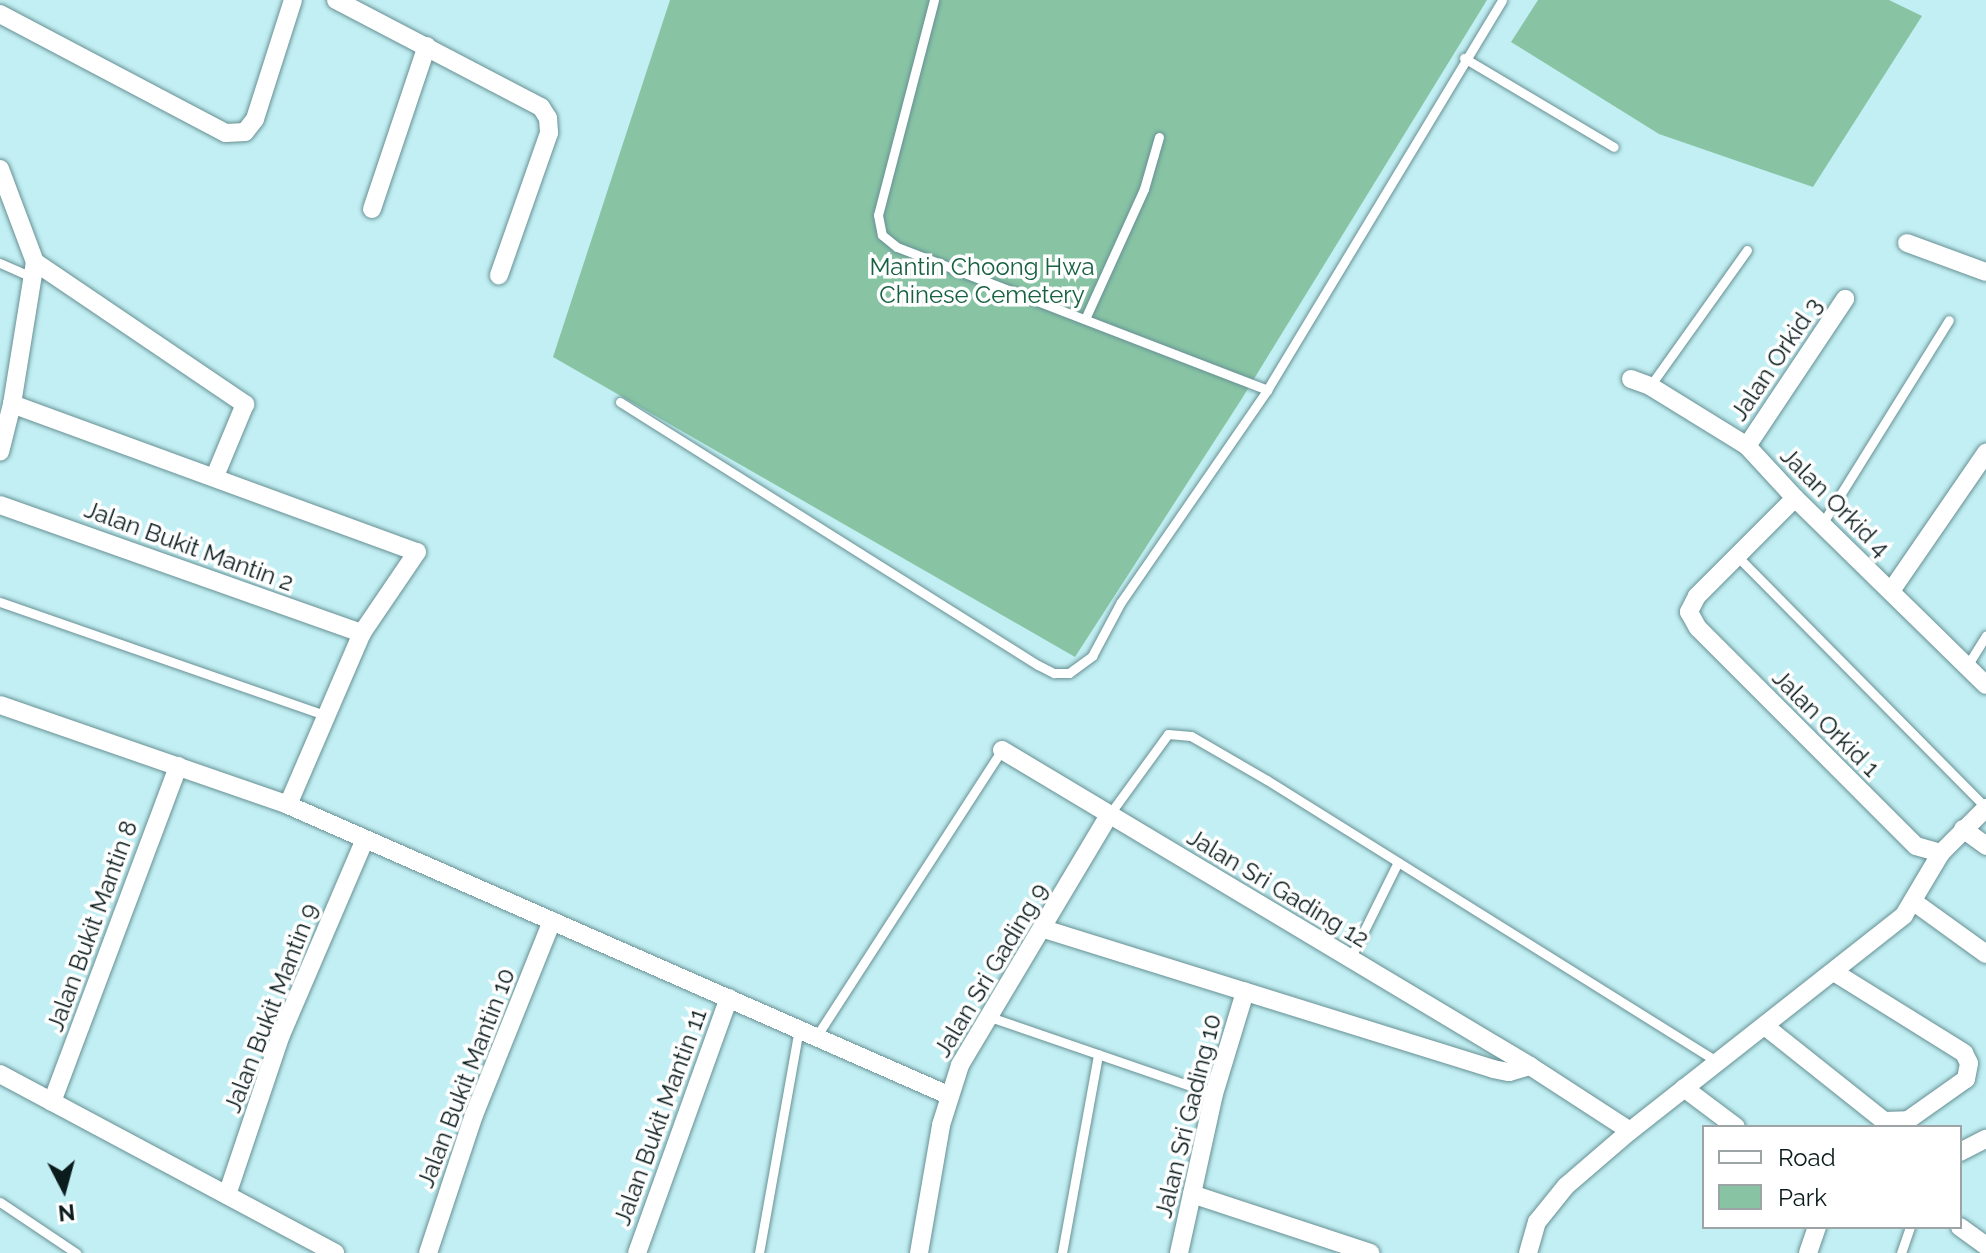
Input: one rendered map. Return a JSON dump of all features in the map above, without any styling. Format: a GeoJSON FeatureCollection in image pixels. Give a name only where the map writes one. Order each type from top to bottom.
{"type":"FeatureCollection","features":[{"type":"Feature","properties":{"kind":"street"},"geometry":{"type":"LineString","coordinates":[[0,14],[226,133],[245,132],[255,119],[293,0]]}},
{"type":"Feature","properties":{"kind":"street"},"geometry":{"type":"LineString","coordinates":[[336,0],[541,107],[548,118],[549,133],[499,275]]}},
{"type":"Feature","properties":{"kind":"street"},"geometry":{"type":"LineString","coordinates":[[372,209],[427,46]]}},
{"type":"Feature","properties":{"kind":"street"},"geometry":{"type":"LineString","coordinates":[[0,452],[12,404],[33,269],[1,171]]}},
{"type":"Feature","properties":{"kind":"street"},"geometry":{"type":"LineString","coordinates":[[1907,243],[1986,272]]}},
{"type":"Feature","properties":{"kind":"street"},"geometry":{"type":"LineString","coordinates":[[33,269],[245,404],[215,476]]}},
{"type":"Feature","properties":{"kind":"street","name":"Jalan Orkid 3"},"geometry":{"type":"LineString","coordinates":[[1747,446],[1845,299]]}},
{"type":"Feature","properties":{"kind":"street"},"geometry":{"type":"LineString","coordinates":[[0,355],[18,363]]}},
{"type":"Feature","properties":{"kind":"street","name":"Jalan Orkid 4"},"geometry":{"type":"LineString","coordinates":[[1631,379],[1650,386],[1747,446],[1795,498],[1986,685]]}},
{"type":"Feature","properties":{"kind":"street"},"geometry":{"type":"LineString","coordinates":[[12,404],[417,552],[362,633],[288,805]]}},
{"type":"Feature","properties":{"kind":"street"},"geometry":{"type":"LineString","coordinates":[[1891,591],[1986,453]]}},
{"type":"Feature","properties":{"kind":"street"},"geometry":{"type":"LineString","coordinates":[[1736,555],[1795,498]]}},
{"type":"Feature","properties":{"kind":"street","name":"Jalan Bukit Mantin 2"},"geometry":{"type":"LineString","coordinates":[[0,505],[362,633]]}},
{"type":"Feature","properties":{"kind":"street","name":"Jalan Orkid 1"},"geometry":{"type":"LineString","coordinates":[[1736,555],[1697,596],[1689,612],[1698,628],[1916,846],[1941,853]]}},
{"type":"Feature","properties":{"kind":"street"},"geometry":{"type":"LineString","coordinates":[[0,705],[288,805],[948,1095]]}},
{"type":"Feature","properties":{"kind":"street","name":"Jalan Sri Gading 12"},"geometry":{"type":"LineString","coordinates":[[1002,750],[1530,1066],[1630,1131]]}},
{"type":"Feature","properties":{"kind":"street","name":"Jalan Bukit Mantin 8"},"geometry":{"type":"LineString","coordinates":[[52,1102],[178,766]]}},
{"type":"Feature","properties":{"kind":"street"},"geometry":{"type":"LineString","coordinates":[[1528,1253],[1537,1222],[1550,1204],[1630,1131],[1880,937],[1914,902],[1941,853],[1986,808]]}},
{"type":"Feature","properties":{"kind":"street","name":"Jalan Sri Gading 9"},"geometry":{"type":"LineString","coordinates":[[919,1253],[948,1095],[987,1016],[1044,929],[1109,815]]}},
{"type":"Feature","properties":{"kind":"street"},"geometry":{"type":"LineString","coordinates":[[1963,829],[1986,846]]}},
{"type":"Feature","properties":{"kind":"street","name":"Jalan Bukit Mantin 9"},"geometry":{"type":"LineString","coordinates":[[227,1195],[281,1035],[365,839]]}},
{"type":"Feature","properties":{"kind":"street"},"geometry":{"type":"LineString","coordinates":[[1914,902],[1986,954]]}},
{"type":"Feature","properties":{"kind":"street","name":"Jalan Bukit Mantin 10"},"geometry":{"type":"LineString","coordinates":[[428,1253],[474,1115],[552,921]]}},
{"type":"Feature","properties":{"kind":"street"},"geometry":{"type":"LineString","coordinates":[[1044,929],[1493,1069],[1509,1072],[1530,1066]]}},
{"type":"Feature","properties":{"kind":"street"},"geometry":{"type":"LineString","coordinates":[[1766,1027],[1884,1121],[1908,1120],[1966,1079],[1969,1063],[1964,1053],[1834,972]]}},
{"type":"Feature","properties":{"kind":"street","name":"Jalan Sri Gading 10"},"geometry":{"type":"LineString","coordinates":[[1179,1253],[1214,1094],[1245,992]]}},
{"type":"Feature","properties":{"kind":"street","name":"Jalan Bukit Mantin 11"},"geometry":{"type":"LineString","coordinates":[[637,1253],[729,998]]}},
{"type":"Feature","properties":{"kind":"street"},"geometry":{"type":"LineString","coordinates":[[0,1074],[335,1253]]}},
{"type":"Feature","properties":{"kind":"street"},"geometry":{"type":"LineString","coordinates":[[1684,1088],[1733,1125]]}},
{"type":"Feature","properties":{"kind":"street"},"geometry":{"type":"LineString","coordinates":[[1962,1151],[1986,1139]]}},
{"type":"Feature","properties":{"kind":"street"},"geometry":{"type":"LineString","coordinates":[[1192,1194],[1370,1253]]}},
{"type":"Feature","properties":{"kind":"street"},"geometry":{"type":"LineString","coordinates":[[1962,1228],[1986,1246]]}},
{"type":"Feature","properties":{"kind":"street"},"geometry":{"type":"LineString","coordinates":[[1808,1253],[1816,1229]]}},
{"type":"Feature","properties":{"kind":"lane"},"geometry":{"type":"LineString","coordinates":[[934,0],[878,215],[882,235],[897,247],[1267,390]]}},
{"type":"Feature","properties":{"kind":"lane"},"geometry":{"type":"LineString","coordinates":[[620,402],[1038,665],[1054,673],[1069,673],[1092,656],[1121,602],[1267,390],[1464,58],[1502,0]]}},
{"type":"Feature","properties":{"kind":"lane"},"geometry":{"type":"LineString","coordinates":[[1464,58],[1614,147]]}},
{"type":"Feature","properties":{"kind":"lane"},"geometry":{"type":"LineString","coordinates":[[1085,319],[1144,189],[1159,137]]}},
{"type":"Feature","properties":{"kind":"lane"},"geometry":{"type":"LineString","coordinates":[[1650,386],[1747,250]]}},
{"type":"Feature","properties":{"kind":"lane"},"geometry":{"type":"LineString","coordinates":[[0,263],[33,269]]}},
{"type":"Feature","properties":{"kind":"lane"},"geometry":{"type":"LineString","coordinates":[[1822,524],[1949,320]]}},
{"type":"Feature","properties":{"kind":"lane"},"geometry":{"type":"LineString","coordinates":[[1736,555],[1986,808]]}},
{"type":"Feature","properties":{"kind":"lane"},"geometry":{"type":"LineString","coordinates":[[0,602],[327,716]]}},
{"type":"Feature","properties":{"kind":"lane"},"geometry":{"type":"LineString","coordinates":[[1967,666],[1986,636]]}},
{"type":"Feature","properties":{"kind":"lane"},"geometry":{"type":"LineString","coordinates":[[1109,815],[1168,734],[1191,736],[1718,1062]]}},
{"type":"Feature","properties":{"kind":"lane"},"geometry":{"type":"LineString","coordinates":[[759,1253],[808,1033],[1002,750]]}},
{"type":"Feature","properties":{"kind":"lane"},"geometry":{"type":"LineString","coordinates":[[1350,959],[1398,862]]}},
{"type":"Feature","properties":{"kind":"lane"},"geometry":{"type":"LineString","coordinates":[[987,1016],[1214,1094]]}},
{"type":"Feature","properties":{"kind":"lane"},"geometry":{"type":"LineString","coordinates":[[1062,1253],[1098,1054]]}},
{"type":"Feature","properties":{"kind":"lane"},"geometry":{"type":"LineString","coordinates":[[0,1202],[76,1253]]}},
{"type":"Feature","properties":{"kind":"lane"},"geometry":{"type":"LineString","coordinates":[[1901,1253],[1909,1229]]}},
{"type":"Feature","properties":{"kind":"green space","name":"Mantin Choong Hwa Chinese Cemetery"},"geometry":{"type":"Polygon","coordinates":[[[670,0],[1487,0],[1241,400],[1075,657],[553,357],[670,0]]]}},
{"type":"Feature","properties":{"kind":"green space"},"geometry":{"type":"Polygon","coordinates":[[[1538,0],[1889,0],[1922,16],[1813,187],[1659,134],[1511,42],[1538,0]]]}}]}
